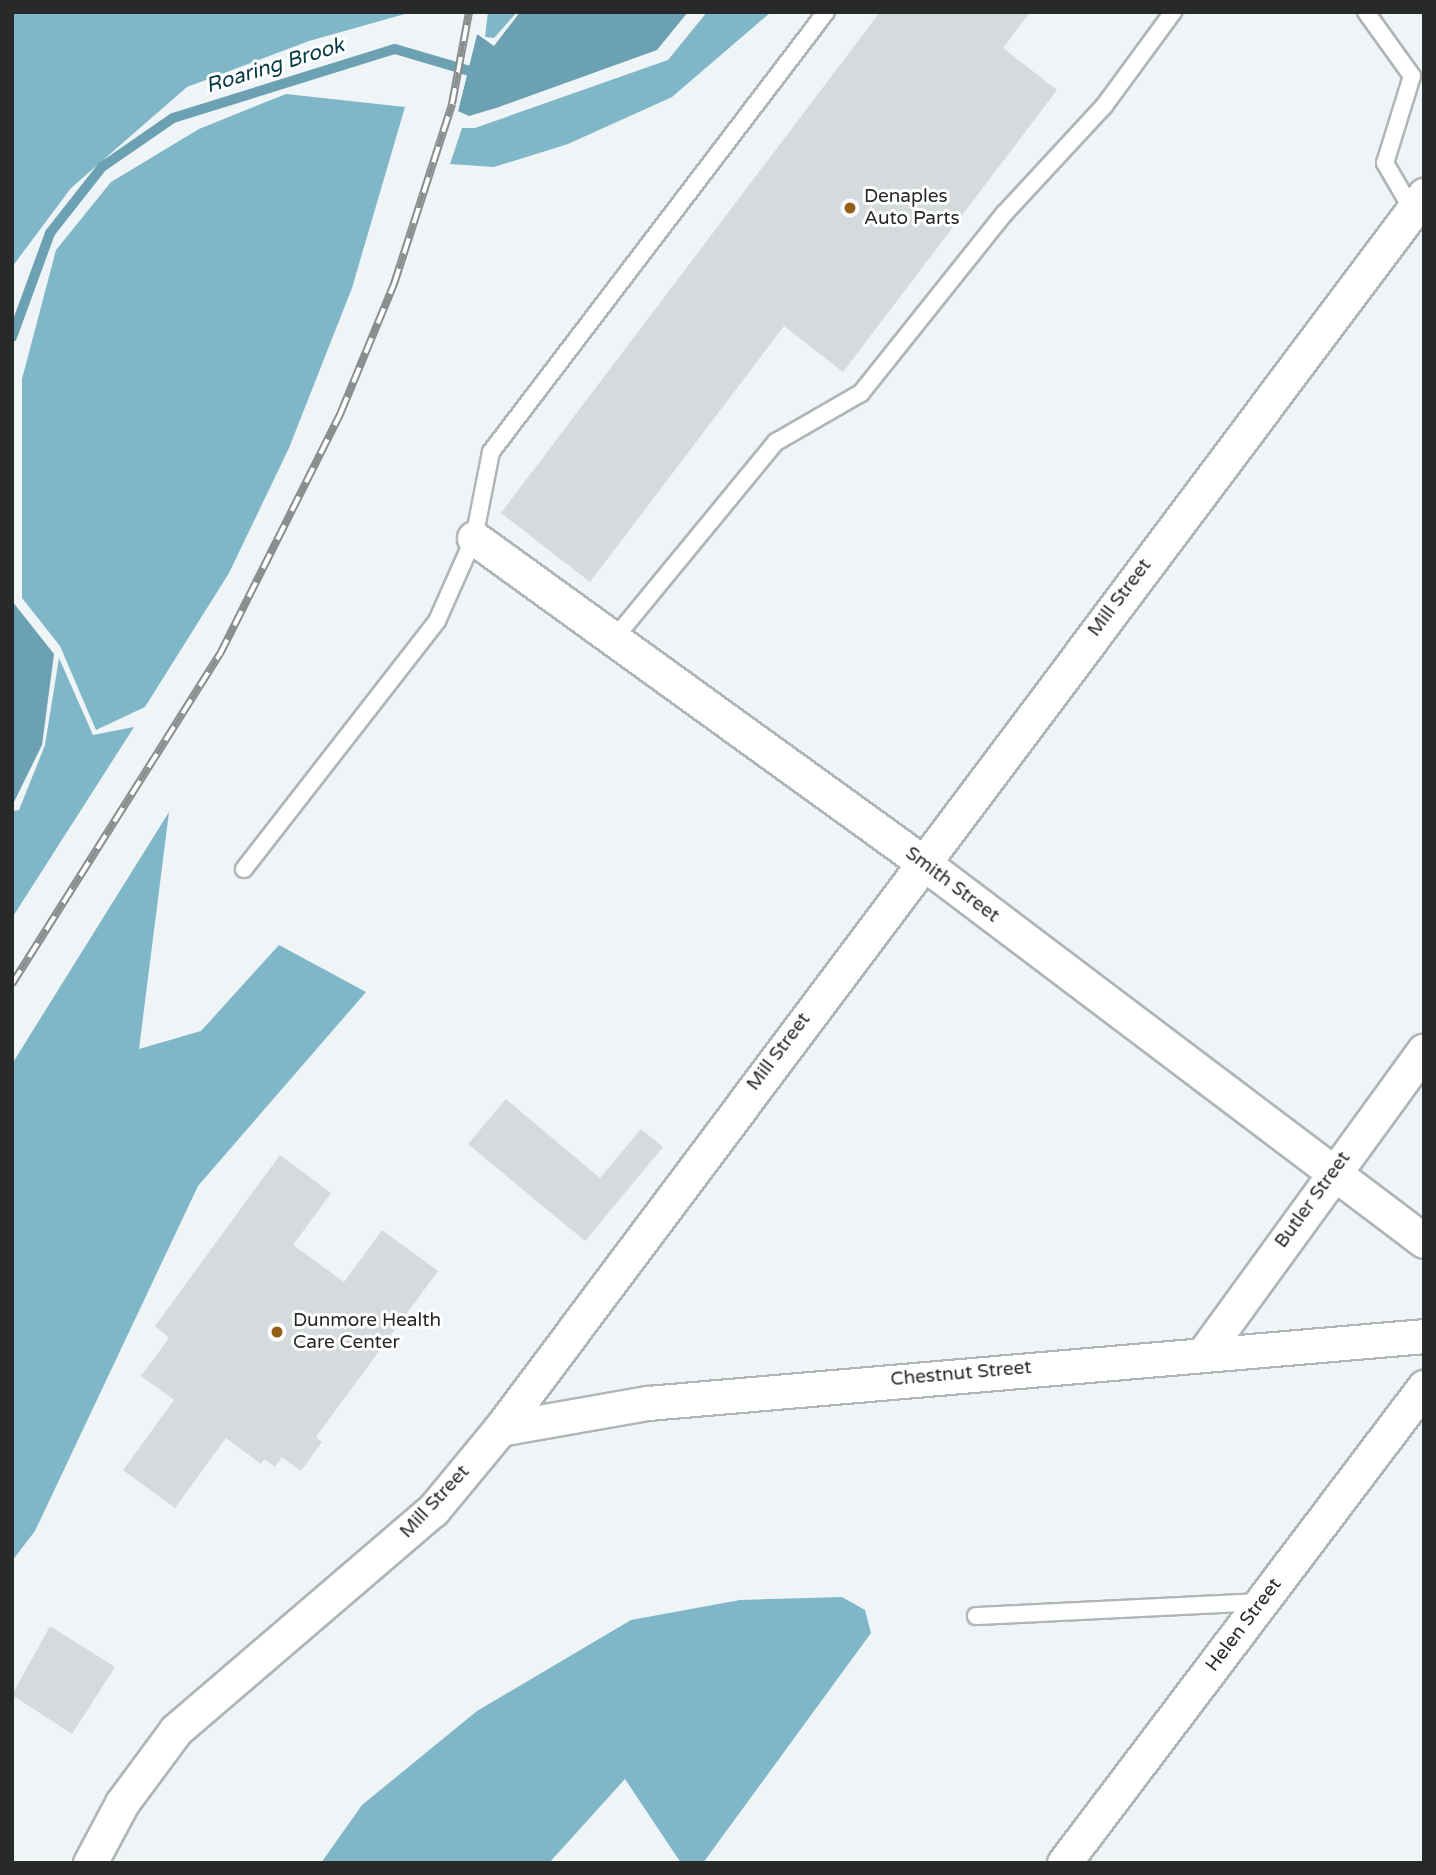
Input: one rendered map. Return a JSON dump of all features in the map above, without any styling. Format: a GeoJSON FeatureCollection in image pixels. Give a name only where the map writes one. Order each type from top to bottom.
{"type":"FeatureCollection","features":[{"type":"Feature","properties":{"kind":"street","name":"Mill Street"},"geometry":{"type":"LineString","coordinates":[[90,1863],[122,1803],[176,1730],[433,1510],[500,1429],[921,860],[1418,203]]}},
{"type":"Feature","properties":{"kind":"street","name":"Smith Street"},"geometry":{"type":"LineString","coordinates":[[474,538],[921,860],[1424,1241]]}},
{"type":"Feature","properties":{"kind":"street","name":"Butler Street"},"geometry":{"type":"LineString","coordinates":[[1204,1353],[1424,1049]]}},
{"type":"Feature","properties":{"kind":"street","name":"Chestnut Street"},"geometry":{"type":"LineString","coordinates":[[500,1429],[648,1403],[1424,1336]]}},
{"type":"Feature","properties":{"kind":"street","name":"Helen Street"},"geometry":{"type":"LineString","coordinates":[[1063,1863],[1424,1387]]}},
{"type":"Feature","properties":{"kind":"lane"},"geometry":{"type":"LineString","coordinates":[[244,869],[437,621],[474,538],[492,452],[826,12]]}},
{"type":"Feature","properties":{"kind":"lane"},"geometry":{"type":"LineString","coordinates":[[614,639],[776,442],[860,393],[1004,214],[1104,106],[1174,12]]}},
{"type":"Feature","properties":{"kind":"lane"},"geometry":{"type":"LineString","coordinates":[[1366,12],[1412,76],[1385,163],[1418,203]]}},
{"type":"Feature","properties":{"kind":"lane"},"geometry":{"type":"LineString","coordinates":[[976,1616],[1261,1602]]}},
{"type":"Feature","properties":{"kind":"shaded area"},"geometry":{"type":"Polygon","coordinates":[[[12,12],[412,12],[309,41],[187,87],[71,188],[12,267],[12,12]]]}},
{"type":"Feature","properties":{"kind":"shaded area"},"geometry":{"type":"Polygon","coordinates":[[[488,12],[517,12],[494,38],[485,37],[488,12]]]}},
{"type":"Feature","properties":{"kind":"shaded area"},"geometry":{"type":"Polygon","coordinates":[[[520,12],[688,12],[657,50],[496,108],[469,116],[458,111],[477,34],[494,46],[520,12]]]}},
{"type":"Feature","properties":{"kind":"shaded area"},"geometry":{"type":"Polygon","coordinates":[[[707,12],[771,12],[672,97],[568,144],[494,167],[450,164],[462,128],[475,128],[668,60],[707,12]]]}},
{"type":"Feature","properties":{"kind":"shaded area"},"geometry":{"type":"Polygon","coordinates":[[[286,94],[405,107],[352,288],[289,448],[229,573],[145,707],[96,730],[60,646],[22,598],[22,379],[56,250],[111,182],[199,129],[286,94]]]}},
{"type":"Feature","properties":{"kind":"shaded area"},"geometry":{"type":"Polygon","coordinates":[[[12,601],[54,654],[42,745],[12,806],[12,601]]]}},
{"type":"Feature","properties":{"kind":"shaded area"},"geometry":{"type":"Polygon","coordinates":[[[59,658],[93,735],[134,727],[12,918],[12,811],[19,810],[45,745],[59,658]]]}},
{"type":"Feature","properties":{"kind":"shaded area"},"geometry":{"type":"Polygon","coordinates":[[[169,812],[139,1049],[201,1031],[279,945],[366,992],[198,1186],[35,1531],[12,1561],[12,1064],[169,812]]]}},
{"type":"Feature","properties":{"kind":"shaded area"},"geometry":{"type":"Polygon","coordinates":[[[842,1597],[865,1610],[871,1633],[703,1863],[681,1863],[625,1779],[549,1863],[321,1863],[362,1805],[477,1711],[631,1620],[740,1600],[842,1597]]]}},
{"type":"Feature","properties":{"kind":"pier"},"geometry":{"type":"Polygon","coordinates":[[[473,33],[477,34],[458,111],[455,110],[473,33]]]}},
{"type":"Feature","properties":{"kind":"building","name":"Denaples Auto Parts"},"geometry":{"type":"Polygon","coordinates":[[[880,12],[1030,12],[1003,48],[1057,90],[843,372],[784,326],[590,582],[501,513],[880,12]]]}},
{"type":"Feature","properties":{"kind":"building"},"geometry":{"type":"Polygon","coordinates":[[[506,1099],[600,1178],[641,1129],[663,1147],[585,1241],[468,1144],[506,1099]]]}},
{"type":"Feature","properties":{"kind":"building","name":"Dunmore Health Care Center"},"geometry":{"type":"Polygon","coordinates":[[[280,1155],[331,1193],[293,1245],[344,1282],[382,1230],[438,1271],[316,1437],[322,1442],[301,1471],[282,1457],[275,1467],[264,1459],[261,1464],[226,1438],[175,1508],[123,1470],[174,1400],[141,1376],[169,1338],[155,1326],[280,1155]]]}},
{"type":"Feature","properties":{"kind":"building"},"geometry":{"type":"Polygon","coordinates":[[[50,1626],[115,1667],[72,1734],[12,1695],[50,1626]]]}},
{"type":"Feature","properties":{"kind":"waterway","name":"Roaring Brook"},"geometry":{"type":"LineString","coordinates":[[12,337],[50,233],[102,167],[173,118],[395,49],[480,74]]}},
{"type":"Feature","properties":{"kind":"railway"},"geometry":{"type":"LineString","coordinates":[[12,984],[220,654],[341,412],[394,284],[452,104],[469,12]]}},
{"type":"Feature","properties":{"kind":"place","name":"Denaples Auto Parts"},"geometry":{"type":"Point","coordinates":[850,208]}},
{"type":"Feature","properties":{"kind":"place","name":"Dunmore Health Care Center"},"geometry":{"type":"Point","coordinates":[277,1332]}}]}
